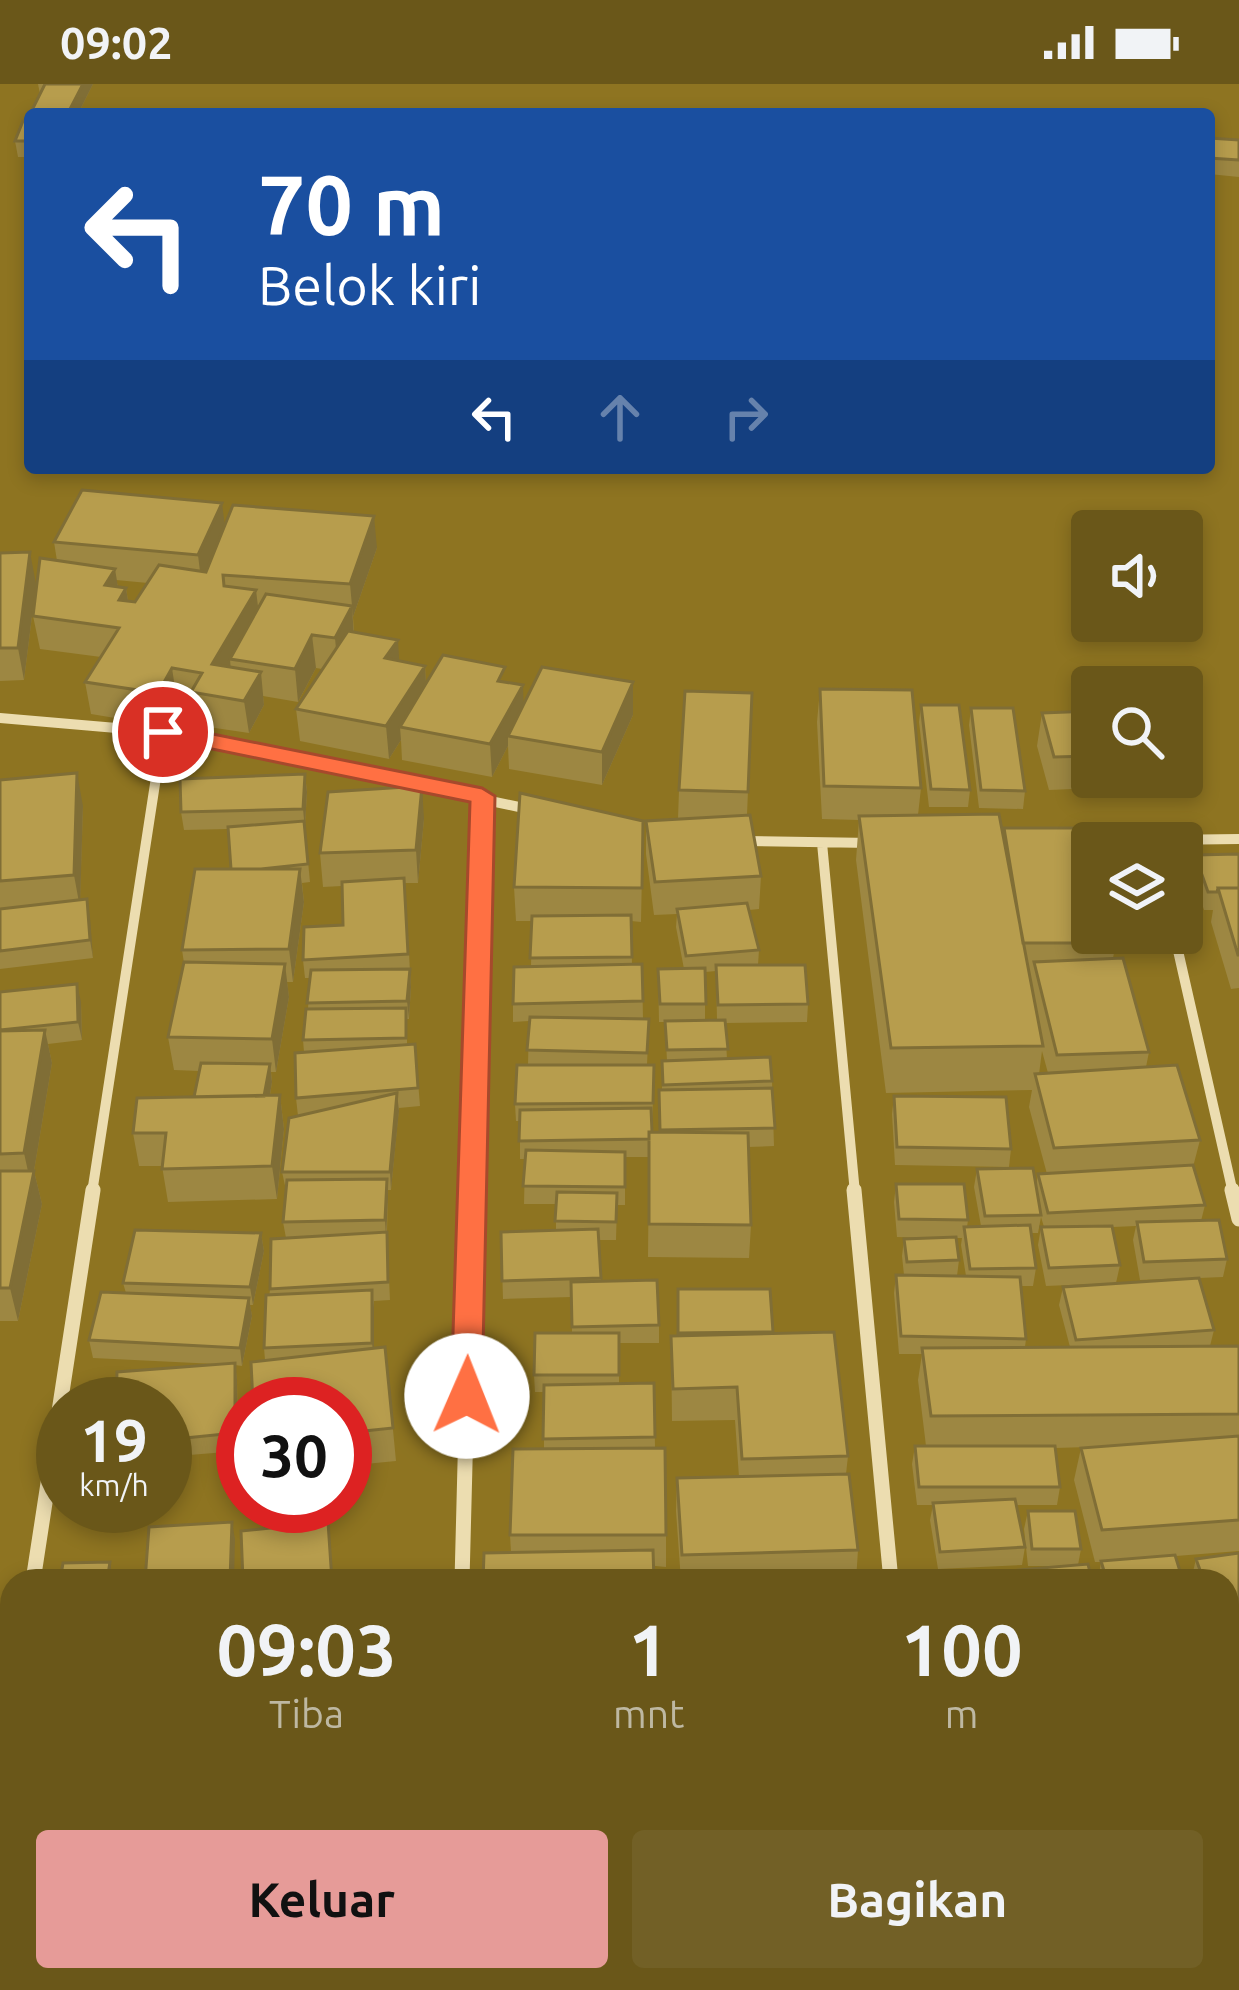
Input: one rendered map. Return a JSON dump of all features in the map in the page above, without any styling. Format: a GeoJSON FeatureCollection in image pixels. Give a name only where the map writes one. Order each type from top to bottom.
{"type":"FeatureCollection","features":[{"type":"Feature","properties":{"kind":"street"},"geometry":{"type":"LineString","coordinates":[[0,718],[163,732],[550,814]]}},
{"type":"Feature","properties":{"kind":"street"},"geometry":{"type":"LineString","coordinates":[[35,1569],[163,732]]}},
{"type":"Feature","properties":{"kind":"street"},"geometry":{"type":"LineString","coordinates":[[462,1569],[482,796]]}},
{"type":"Feature","properties":{"kind":"street"},"geometry":{"type":"LineString","coordinates":[[1203,840],[1239,839]]}},
{"type":"Feature","properties":{"kind":"street"},"geometry":{"type":"LineString","coordinates":[[728,841],[893,843]]}},
{"type":"Feature","properties":{"kind":"street"},"geometry":{"type":"LineString","coordinates":[[1058,841],[1071,841]]}},
{"type":"Feature","properties":{"kind":"street"},"geometry":{"type":"LineString","coordinates":[[822,843],[890,1569]]}},
{"type":"Feature","properties":{"kind":"street"},"geometry":{"type":"LineString","coordinates":[[1179,954],[1239,1219]]}},
{"type":"Feature","properties":{"kind":"building"},"geometry":{"type":"Polygon","coordinates":[[[45,84],[83,84],[71,108],[33,108],[45,84]]]}},
{"type":"Feature","properties":{"kind":"building"},"geometry":{"type":"Polygon","coordinates":[[[23,121],[24,121],[24,141],[15,141],[23,121]]]}},
{"type":"Feature","properties":{"kind":"building"},"geometry":{"type":"Polygon","coordinates":[[[1215,138],[1239,140],[1239,160],[1215,158],[1215,138]]]}},
{"type":"Feature","properties":{"kind":"building"},"geometry":{"type":"Polygon","coordinates":[[[82,490],[222,503],[198,555],[54,542],[82,490]]]}},
{"type":"Feature","properties":{"kind":"building"},"geometry":{"type":"Polygon","coordinates":[[[233,505],[374,516],[350,584],[223,575],[224,586],[256,590],[212,664],[261,672],[244,701],[191,692],[202,673],[172,668],[158,693],[85,682],[119,628],[33,616],[40,558],[115,569],[105,585],[126,588],[119,600],[135,602],[159,565],[206,572],[233,505]]]}},
{"type":"Feature","properties":{"kind":"building"},"geometry":{"type":"Polygon","coordinates":[[[30,552],[18,648],[0,648],[0,553],[30,552]]]}},
{"type":"Feature","properties":{"kind":"building"},"geometry":{"type":"Polygon","coordinates":[[[266,594],[352,606],[335,638],[312,635],[295,669],[230,659],[266,594]]]}},
{"type":"Feature","properties":{"kind":"building"},"geometry":{"type":"Polygon","coordinates":[[[348,631],[398,640],[385,658],[425,666],[386,726],[296,709],[348,631]]]}},
{"type":"Feature","properties":{"kind":"building"},"geometry":{"type":"Polygon","coordinates":[[[443,655],[505,667],[498,681],[523,685],[490,744],[400,727],[443,655]]]}},
{"type":"Feature","properties":{"kind":"building"},"geometry":{"type":"Polygon","coordinates":[[[542,667],[633,682],[602,752],[508,736],[542,667]]]}},
{"type":"Feature","properties":{"kind":"building"},"geometry":{"type":"Polygon","coordinates":[[[820,689],[912,690],[921,788],[824,786],[820,689]]]}},
{"type":"Feature","properties":{"kind":"building"},"geometry":{"type":"Polygon","coordinates":[[[685,691],[752,693],[748,792],[679,790],[685,691]]]}},
{"type":"Feature","properties":{"kind":"building"},"geometry":{"type":"Polygon","coordinates":[[[921,705],[959,705],[970,790],[931,789],[921,705]]]}},
{"type":"Feature","properties":{"kind":"building"},"geometry":{"type":"Polygon","coordinates":[[[971,708],[1013,708],[1025,791],[981,790],[971,708]]]}},
{"type":"Feature","properties":{"kind":"building"},"geometry":{"type":"Polygon","coordinates":[[[1071,712],[1071,757],[1054,757],[1042,713],[1071,712]]]}},
{"type":"Feature","properties":{"kind":"building"},"geometry":{"type":"Polygon","coordinates":[[[77,773],[74,875],[0,881],[0,780],[77,773]]]}},
{"type":"Feature","properties":{"kind":"building"},"geometry":{"type":"Polygon","coordinates":[[[305,774],[303,809],[181,812],[180,779],[305,774]]]}},
{"type":"Feature","properties":{"kind":"building"},"geometry":{"type":"Polygon","coordinates":[[[422,786],[416,850],[320,853],[328,792],[422,786]]]}},
{"type":"Feature","properties":{"kind":"building"},"geometry":{"type":"Polygon","coordinates":[[[520,793],[643,821],[642,888],[514,887],[520,793]]]}},
{"type":"Feature","properties":{"kind":"building"},"geometry":{"type":"Polygon","coordinates":[[[999,814],[1043,1046],[891,1048],[859,816],[999,814]]]}},
{"type":"Feature","properties":{"kind":"building"},"geometry":{"type":"Polygon","coordinates":[[[750,815],[761,876],[655,882],[646,821],[750,815]]]}},
{"type":"Feature","properties":{"kind":"building"},"geometry":{"type":"Polygon","coordinates":[[[304,821],[308,864],[231,869],[228,827],[304,821]]]}},
{"type":"Feature","properties":{"kind":"building"},"geometry":{"type":"Polygon","coordinates":[[[1004,828],[1071,828],[1071,943],[1023,943],[1004,828]]]}},
{"type":"Feature","properties":{"kind":"building"},"geometry":{"type":"Polygon","coordinates":[[[1239,854],[1239,888],[1208,892],[1203,855],[1239,854]]]}},
{"type":"Feature","properties":{"kind":"building"},"geometry":{"type":"Polygon","coordinates":[[[195,869],[300,869],[289,949],[182,950],[195,869]]]}},
{"type":"Feature","properties":{"kind":"building"},"geometry":{"type":"Polygon","coordinates":[[[404,878],[408,954],[303,960],[304,927],[343,925],[342,882],[404,878]]]}},
{"type":"Feature","properties":{"kind":"building"},"geometry":{"type":"Polygon","coordinates":[[[1218,888],[1239,888],[1239,955],[1238,955],[1218,888]]]}},
{"type":"Feature","properties":{"kind":"building"},"geometry":{"type":"Polygon","coordinates":[[[87,899],[90,940],[0,951],[0,909],[87,899]]]}},
{"type":"Feature","properties":{"kind":"building"},"geometry":{"type":"Polygon","coordinates":[[[747,903],[759,950],[686,956],[677,909],[747,903]]]}},
{"type":"Feature","properties":{"kind":"building"},"geometry":{"type":"Polygon","coordinates":[[[631,915],[632,957],[530,958],[532,916],[631,915]]]}},
{"type":"Feature","properties":{"kind":"building"},"geometry":{"type":"Polygon","coordinates":[[[1123,958],[1149,1052],[1057,1055],[1034,962],[1123,958]]]}},
{"type":"Feature","properties":{"kind":"building"},"geometry":{"type":"Polygon","coordinates":[[[184,962],[285,964],[272,1039],[168,1037],[184,962]]]}},
{"type":"Feature","properties":{"kind":"building"},"geometry":{"type":"Polygon","coordinates":[[[642,964],[643,1001],[513,1004],[514,967],[642,964]]]}},
{"type":"Feature","properties":{"kind":"building"},"geometry":{"type":"Polygon","coordinates":[[[716,965],[805,965],[808,1004],[718,1005],[716,965]]]}},
{"type":"Feature","properties":{"kind":"building"},"geometry":{"type":"Polygon","coordinates":[[[705,968],[706,1004],[660,1004],[658,969],[705,968]]]}},
{"type":"Feature","properties":{"kind":"building"},"geometry":{"type":"Polygon","coordinates":[[[410,969],[407,1001],[307,1003],[311,970],[410,969]]]}},
{"type":"Feature","properties":{"kind":"building"},"geometry":{"type":"Polygon","coordinates":[[[77,984],[78,1022],[0,1030],[0,992],[77,984]]]}},
{"type":"Feature","properties":{"kind":"building"},"geometry":{"type":"Polygon","coordinates":[[[406,1008],[406,1038],[303,1040],[306,1009],[406,1008]]]}},
{"type":"Feature","properties":{"kind":"building"},"geometry":{"type":"Polygon","coordinates":[[[530,1017],[649,1019],[647,1053],[527,1050],[530,1017]]]}},
{"type":"Feature","properties":{"kind":"building"},"geometry":{"type":"Polygon","coordinates":[[[725,1020],[728,1049],[667,1050],[665,1021],[725,1020]]]}},
{"type":"Feature","properties":{"kind":"building"},"geometry":{"type":"Polygon","coordinates":[[[45,1030],[24,1153],[0,1154],[0,1031],[45,1030]]]}},
{"type":"Feature","properties":{"kind":"building"},"geometry":{"type":"Polygon","coordinates":[[[415,1044],[418,1088],[296,1098],[295,1053],[415,1044]]]}},
{"type":"Feature","properties":{"kind":"building"},"geometry":{"type":"Polygon","coordinates":[[[770,1057],[772,1081],[663,1085],[662,1061],[770,1057]]]}},
{"type":"Feature","properties":{"kind":"building"},"geometry":{"type":"Polygon","coordinates":[[[201,1063],[270,1064],[264,1096],[194,1097],[201,1063]]]}},
{"type":"Feature","properties":{"kind":"building"},"geometry":{"type":"Polygon","coordinates":[[[517,1065],[654,1065],[653,1103],[515,1104],[517,1065]]]}},
{"type":"Feature","properties":{"kind":"building"},"geometry":{"type":"Polygon","coordinates":[[[1177,1065],[1200,1140],[1054,1148],[1035,1074],[1177,1065]]]}},
{"type":"Feature","properties":{"kind":"building"},"geometry":{"type":"Polygon","coordinates":[[[772,1088],[775,1128],[660,1130],[659,1090],[772,1088]]]}},
{"type":"Feature","properties":{"kind":"building"},"geometry":{"type":"Polygon","coordinates":[[[397,1093],[390,1172],[282,1172],[289,1118],[397,1093]]]}},
{"type":"Feature","properties":{"kind":"building"},"geometry":{"type":"Polygon","coordinates":[[[280,1095],[272,1166],[162,1169],[166,1133],[133,1133],[137,1098],[280,1095]]]}},
{"type":"Feature","properties":{"kind":"building"},"geometry":{"type":"Polygon","coordinates":[[[894,1096],[1006,1097],[1011,1149],[897,1147],[894,1096]]]}},
{"type":"Feature","properties":{"kind":"building"},"geometry":{"type":"Polygon","coordinates":[[[651,1108],[649,1139],[519,1141],[520,1110],[651,1108]]]}},
{"type":"Feature","properties":{"kind":"building"},"geometry":{"type":"Polygon","coordinates":[[[649,1132],[748,1133],[751,1225],[649,1224],[649,1132]]]}},
{"type":"Feature","properties":{"kind":"building"},"geometry":{"type":"Polygon","coordinates":[[[526,1150],[625,1152],[625,1187],[523,1186],[526,1150]]]}},
{"type":"Feature","properties":{"kind":"building"},"geometry":{"type":"Polygon","coordinates":[[[1193,1165],[1205,1205],[1048,1213],[1038,1174],[1193,1165]]]}},
{"type":"Feature","properties":{"kind":"building"},"geometry":{"type":"Polygon","coordinates":[[[1033,1168],[1041,1215],[985,1216],[977,1169],[1033,1168]]]}},
{"type":"Feature","properties":{"kind":"building"},"geometry":{"type":"Polygon","coordinates":[[[0,1171],[34,1171],[10,1288],[0,1288],[0,1171]]]}},
{"type":"Feature","properties":{"kind":"building"},"geometry":{"type":"Polygon","coordinates":[[[387,1179],[385,1220],[283,1222],[287,1180],[387,1179]]]}},
{"type":"Feature","properties":{"kind":"building"},"geometry":{"type":"Polygon","coordinates":[[[896,1184],[964,1184],[968,1220],[899,1219],[896,1184]]]}},
{"type":"Feature","properties":{"kind":"building"},"geometry":{"type":"Polygon","coordinates":[[[557,1192],[617,1193],[616,1222],[555,1221],[557,1192]]]}},
{"type":"Feature","properties":{"kind":"building"},"geometry":{"type":"Polygon","coordinates":[[[1219,1220],[1227,1259],[1144,1262],[1137,1222],[1219,1220]]]}},
{"type":"Feature","properties":{"kind":"building"},"geometry":{"type":"Polygon","coordinates":[[[1030,1225],[1036,1268],[970,1269],[964,1227],[1030,1225]]]}},
{"type":"Feature","properties":{"kind":"building"},"geometry":{"type":"Polygon","coordinates":[[[1112,1226],[1120,1265],[1049,1268],[1041,1227],[1112,1226]]]}},
{"type":"Feature","properties":{"kind":"building"},"geometry":{"type":"Polygon","coordinates":[[[598,1229],[601,1278],[502,1281],[501,1232],[598,1229]]]}},
{"type":"Feature","properties":{"kind":"building"},"geometry":{"type":"Polygon","coordinates":[[[135,1230],[261,1233],[250,1287],[123,1283],[135,1230]]]}},
{"type":"Feature","properties":{"kind":"building"},"geometry":{"type":"Polygon","coordinates":[[[387,1232],[388,1282],[270,1289],[271,1239],[387,1232]]]}},
{"type":"Feature","properties":{"kind":"building"},"geometry":{"type":"Polygon","coordinates":[[[956,1237],[959,1260],[907,1262],[904,1239],[956,1237]]]}},
{"type":"Feature","properties":{"kind":"building"},"geometry":{"type":"Polygon","coordinates":[[[896,1275],[1020,1277],[1026,1339],[901,1336],[896,1275]]]}},
{"type":"Feature","properties":{"kind":"building"},"geometry":{"type":"Polygon","coordinates":[[[1199,1278],[1214,1330],[1076,1340],[1063,1287],[1199,1278]]]}},
{"type":"Feature","properties":{"kind":"building"},"geometry":{"type":"Polygon","coordinates":[[[657,1280],[659,1325],[572,1327],[571,1282],[657,1280]]]}},
{"type":"Feature","properties":{"kind":"building"},"geometry":{"type":"Polygon","coordinates":[[[678,1289],[770,1289],[773,1332],[678,1333],[678,1289]]]}},
{"type":"Feature","properties":{"kind":"building"},"geometry":{"type":"Polygon","coordinates":[[[372,1290],[372,1343],[264,1348],[266,1295],[372,1290]]]}},
{"type":"Feature","properties":{"kind":"building"},"geometry":{"type":"Polygon","coordinates":[[[101,1292],[249,1298],[240,1348],[89,1340],[101,1292]]]}},
{"type":"Feature","properties":{"kind":"building"},"geometry":{"type":"Polygon","coordinates":[[[834,1332],[848,1456],[742,1459],[737,1387],[673,1389],[671,1336],[834,1332]]]}},
{"type":"Feature","properties":{"kind":"building"},"geometry":{"type":"Polygon","coordinates":[[[535,1333],[619,1333],[619,1375],[534,1375],[535,1333]]]}},
{"type":"Feature","properties":{"kind":"building"},"geometry":{"type":"Polygon","coordinates":[[[1239,1346],[1239,1414],[931,1416],[922,1348],[1239,1346]]]}},
{"type":"Feature","properties":{"kind":"building"},"geometry":{"type":"Polygon","coordinates":[[[385,1347],[393,1428],[372,1430],[372,1377],[252,1377],[251,1362],[385,1347]]]}},
{"type":"Feature","properties":{"kind":"building"},"geometry":{"type":"Polygon","coordinates":[[[235,1363],[235,1377],[216,1377],[216,1435],[192,1437],[192,1377],[117,1377],[117,1372],[235,1363]]]}},
{"type":"Feature","properties":{"kind":"building"},"geometry":{"type":"Polygon","coordinates":[[[654,1383],[655,1437],[543,1439],[544,1385],[654,1383]]]}},
{"type":"Feature","properties":{"kind":"building"},"geometry":{"type":"Polygon","coordinates":[[[1239,1436],[1239,1520],[1102,1530],[1081,1448],[1239,1436]]]}},
{"type":"Feature","properties":{"kind":"building"},"geometry":{"type":"Polygon","coordinates":[[[915,1446],[1055,1446],[1060,1487],[919,1487],[915,1446]]]}},
{"type":"Feature","properties":{"kind":"building"},"geometry":{"type":"Polygon","coordinates":[[[665,1448],[666,1535],[510,1535],[513,1449],[665,1448]]]}},
{"type":"Feature","properties":{"kind":"building"},"geometry":{"type":"Polygon","coordinates":[[[849,1474],[858,1550],[682,1555],[677,1478],[849,1474]]]}},
{"type":"Feature","properties":{"kind":"building"},"geometry":{"type":"Polygon","coordinates":[[[1015,1499],[1025,1547],[940,1552],[933,1503],[1015,1499]]]}},
{"type":"Feature","properties":{"kind":"building"},"geometry":{"type":"Polygon","coordinates":[[[1028,1511],[1075,1511],[1081,1549],[1032,1549],[1028,1511]]]}},
{"type":"Feature","properties":{"kind":"building"},"geometry":{"type":"Polygon","coordinates":[[[216,1523],[216,1533],[232,1533],[230,1569],[146,1569],[149,1533],[192,1533],[192,1524],[216,1523]]]}},
{"type":"Feature","properties":{"kind":"building"},"geometry":{"type":"Polygon","coordinates":[[[241,1533],[329,1533],[331,1569],[243,1569],[241,1533]]]}},
{"type":"Feature","properties":{"kind":"building"},"geometry":{"type":"Polygon","coordinates":[[[653,1550],[654,1569],[483,1569],[484,1553],[653,1550]]]}},
{"type":"Feature","properties":{"kind":"building"},"geometry":{"type":"Polygon","coordinates":[[[1239,1553],[1239,1569],[1200,1569],[1196,1559],[1239,1553]]]}},
{"type":"Feature","properties":{"kind":"building"},"geometry":{"type":"Polygon","coordinates":[[[1175,1555],[1179,1569],[1103,1569],[1101,1561],[1175,1555]]]}},
{"type":"Feature","properties":{"kind":"building"},"geometry":{"type":"Polygon","coordinates":[[[110,1562],[109,1569],[62,1569],[63,1563],[110,1562]]]}},
{"type":"Feature","properties":{"kind":"building"},"geometry":{"type":"Polygon","coordinates":[[[1088,1564],[1089,1569],[1030,1569],[1088,1564]]]}},
{"type":"Feature","properties":{"kind":"route"},"geometry":{"type":"LineString","coordinates":[[163,732],[482,796],[467,1396]]}}]}
